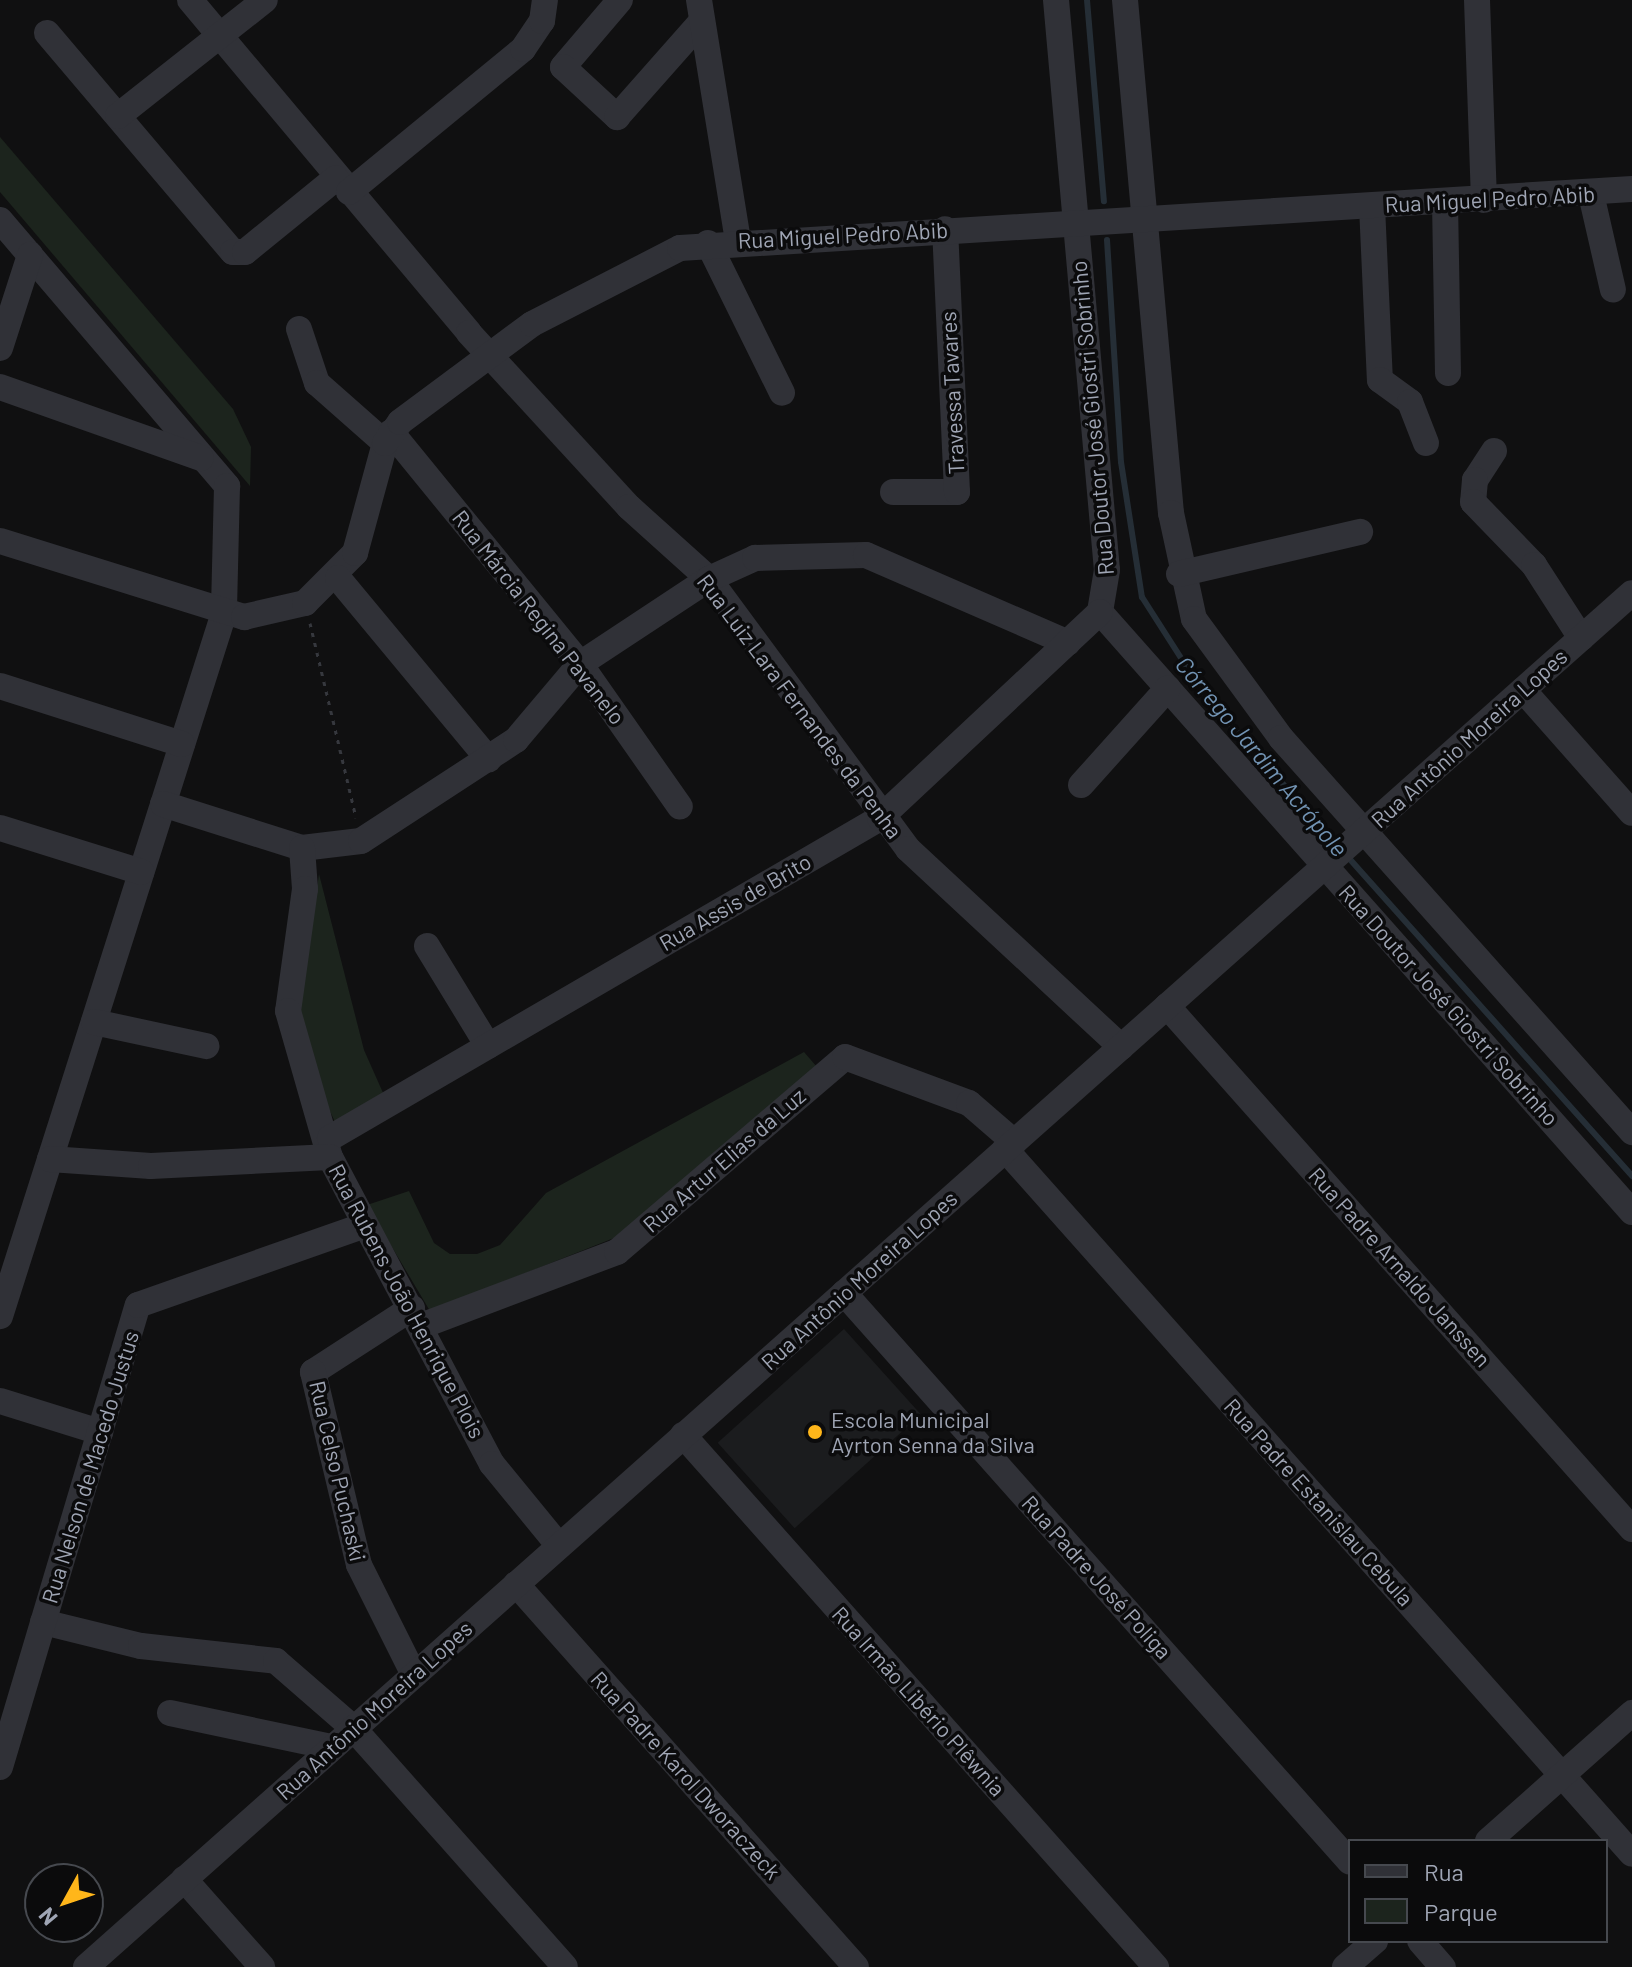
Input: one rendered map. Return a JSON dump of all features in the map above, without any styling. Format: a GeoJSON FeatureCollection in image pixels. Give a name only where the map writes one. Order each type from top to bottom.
{"type":"FeatureCollection","features":[{"type":"Feature","properties":{"kind":"street","name":"Rua Luiz Lara Fernandes da Penha"},"geometry":{"type":"LineString","coordinates":[[190,0],[342,185],[490,353],[629,507],[709,579],[880,818],[973,916],[1121,1047]]}},
{"type":"Feature","properties":{"kind":"street"},"geometry":{"type":"LineString","coordinates":[[118,116],[265,0]]}},
{"type":"Feature","properties":{"kind":"street"},"geometry":{"type":"LineString","coordinates":[[47,33],[233,252],[245,252],[342,185],[523,49],[542,21],[545,0]]}},
{"type":"Feature","properties":{"kind":"street"},"geometry":{"type":"LineString","coordinates":[[620,0],[563,67],[617,117],[701,11]]}},
{"type":"Feature","properties":{"kind":"street","name":"Rua Doutor José Giostri Sobrinho"},"geometry":{"type":"LineString","coordinates":[[1056,0],[1107,570],[1100,612],[1632,1212]]}},
{"type":"Feature","properties":{"kind":"street"},"geometry":{"type":"LineString","coordinates":[[1125,0],[1179,574],[1194,619],[1230,676],[1632,1132]]}},
{"type":"Feature","properties":{"kind":"street"},"geometry":{"type":"LineString","coordinates":[[1477,0],[1484,200]]}},
{"type":"Feature","properties":{"kind":"street"},"geometry":{"type":"LineString","coordinates":[[701,11],[738,241]]}},
{"type":"Feature","properties":{"kind":"street","name":"Rua Miguel Pedro Abib"},"geometry":{"type":"LineString","coordinates":[[388,438],[490,353],[619,274],[708,243],[1591,194],[1632,189]]}},
{"type":"Feature","properties":{"kind":"street"},"geometry":{"type":"LineString","coordinates":[[1591,194],[1613,290]]}},
{"type":"Feature","properties":{"kind":"street"},"geometry":{"type":"LineString","coordinates":[[1445,202],[1448,373]]}},
{"type":"Feature","properties":{"kind":"street"},"geometry":{"type":"LineString","coordinates":[[1372,206],[1380,380],[1410,402],[1426,443]]}},
{"type":"Feature","properties":{"kind":"street"},"geometry":{"type":"LineString","coordinates":[[0,220],[227,486],[224,613],[0,1316]]}},
{"type":"Feature","properties":{"kind":"street","name":"Travessa Tavares"},"geometry":{"type":"LineString","coordinates":[[893,492],[957,492],[945,229]]}},
{"type":"Feature","properties":{"kind":"street"},"geometry":{"type":"LineString","coordinates":[[708,243],[782,393]]}},
{"type":"Feature","properties":{"kind":"street"},"geometry":{"type":"LineString","coordinates":[[0,348],[30,255]]}},
{"type":"Feature","properties":{"kind":"street","name":"Rua Márcia Regina Pavanelo"},"geometry":{"type":"LineString","coordinates":[[299,329],[317,383],[388,438],[580,664],[680,807]]}},
{"type":"Feature","properties":{"kind":"street"},"geometry":{"type":"LineString","coordinates":[[0,387],[204,459]]}},
{"type":"Feature","properties":{"kind":"street"},"geometry":{"type":"LineString","coordinates":[[0,541],[224,613],[262,616],[305,603],[338,578],[363,537],[388,438]]}},
{"type":"Feature","properties":{"kind":"street"},"geometry":{"type":"LineString","coordinates":[[1494,451],[1475,480],[1473,502],[1534,565],[1581,638]]}},
{"type":"Feature","properties":{"kind":"street"},"geometry":{"type":"LineString","coordinates":[[1179,574],[1360,532]]}},
{"type":"Feature","properties":{"kind":"street"},"geometry":{"type":"LineString","coordinates":[[163,804],[302,848],[361,841],[489,760],[533,725],[580,664],[709,579],[755,558],[851,552],[1068,643]]}},
{"type":"Feature","properties":{"kind":"street"},"geometry":{"type":"LineString","coordinates":[[338,578],[489,760]]}},
{"type":"Feature","properties":{"kind":"street","name":"Rua Antônio Moreira Lopes"},"geometry":{"type":"LineString","coordinates":[[86,1967],[1632,593]]}},
{"type":"Feature","properties":{"kind":"street","name":"Rua Assis de Brito"},"geometry":{"type":"LineString","coordinates":[[50,1159],[151,1166],[330,1148],[488,1046],[880,818],[1100,612]]}},
{"type":"Feature","properties":{"kind":"street"},"geometry":{"type":"LineString","coordinates":[[0,686],[182,744]]}},
{"type":"Feature","properties":{"kind":"street"},"geometry":{"type":"LineString","coordinates":[[1081,785],[1168,688]]}},
{"type":"Feature","properties":{"kind":"street"},"geometry":{"type":"LineString","coordinates":[[1523,690],[1632,813]]}},
{"type":"Feature","properties":{"kind":"street"},"geometry":{"type":"LineString","coordinates":[[0,828],[141,872]]}},
{"type":"Feature","properties":{"kind":"street","name":"Rua Rubens João Henrique Plois"},"geometry":{"type":"LineString","coordinates":[[302,848],[305,889],[289,1022],[330,1148],[365,1225],[417,1317],[492,1464],[559,1546]]}},
{"type":"Feature","properties":{"kind":"street"},"geometry":{"type":"LineString","coordinates":[[427,946],[488,1046]]}},
{"type":"Feature","properties":{"kind":"street","name":"Rua Padre Arnaldo Janssen"},"geometry":{"type":"LineString","coordinates":[[1167,1006],[1632,1529]]}},
{"type":"Feature","properties":{"kind":"street"},"geometry":{"type":"LineString","coordinates":[[94,1022],[206,1046]]}},
{"type":"Feature","properties":{"kind":"street","name":"Rua Artur Elias da Luz"},"geometry":{"type":"LineString","coordinates":[[417,1317],[617,1252],[845,1057],[969,1103],[1010,1146]]}},
{"type":"Feature","properties":{"kind":"street","name":"Rua Padre Estanislau Cebula"},"geometry":{"type":"LineString","coordinates":[[1010,1146],[1632,1854]]}},
{"type":"Feature","properties":{"kind":"street","name":"Rua Nelson de Macedo Justus"},"geometry":{"type":"LineString","coordinates":[[0,1767],[138,1305],[365,1225]]}},
{"type":"Feature","properties":{"kind":"street","name":"Rua Padre José Poliga"},"geometry":{"type":"LineString","coordinates":[[844,1293],[1348,1860]]}},
{"type":"Feature","properties":{"kind":"street","name":"Rua Celso Puchaski"},"geometry":{"type":"LineString","coordinates":[[414,1675],[359,1565],[313,1372],[417,1317]]}},
{"type":"Feature","properties":{"kind":"street"},"geometry":{"type":"LineString","coordinates":[[0,1401],[100,1432]]}},
{"type":"Feature","properties":{"kind":"street","name":"Rua Irmão Libério Plêwnia"},"geometry":{"type":"LineString","coordinates":[[683,1435],[1156,1967]]}},
{"type":"Feature","properties":{"kind":"street","name":"Rua Padre Karol Dworaczeck"},"geometry":{"type":"LineString","coordinates":[[516,1584],[856,1967]]}},
{"type":"Feature","properties":{"kind":"street"},"geometry":{"type":"LineString","coordinates":[[43,1622],[141,1646],[276,1661],[353,1728],[565,1967]]}},
{"type":"Feature","properties":{"kind":"street"},"geometry":{"type":"LineString","coordinates":[[170,1713],[332,1747]]}},
{"type":"Feature","properties":{"kind":"street"},"geometry":{"type":"LineString","coordinates":[[1490,1839],[1632,1713]]}},
{"type":"Feature","properties":{"kind":"street"},"geometry":{"type":"LineString","coordinates":[[184,1879],[262,1967]]}},
{"type":"Feature","properties":{"kind":"street"},"geometry":{"type":"LineString","coordinates":[[1345,1967],[1373,1943]]}},
{"type":"Feature","properties":{"kind":"street"},"geometry":{"type":"LineString","coordinates":[[1422,1943],[1443,1967]]}},
{"type":"Feature","properties":{"kind":"path"},"geometry":{"type":"LineString","coordinates":[[305,603],[361,841]]}},
{"type":"Feature","properties":{"kind":"shaded area","name":"Escola Municipal Ayrton Senna da Silva"},"geometry":{"type":"Polygon","coordinates":[[[844,1329],[921,1414],[795,1528],[718,1443],[844,1329]]]}},
{"type":"Feature","properties":{"kind":"green space"},"geometry":{"type":"Polygon","coordinates":[[[0,137],[233,409],[251,447],[250,486],[0,192],[0,137]]]}},
{"type":"Feature","properties":{"kind":"green space"},"geometry":{"type":"Polygon","coordinates":[[[319,874],[364,1050],[384,1095],[336,1124],[318,1086],[300,1008],[319,874]]]}},
{"type":"Feature","properties":{"kind":"green space"},"geometry":{"type":"Polygon","coordinates":[[[804,1052],[817,1067],[619,1236],[430,1311],[367,1205],[409,1191],[434,1243],[450,1254],[477,1254],[500,1245],[546,1193],[804,1052]]]}},
{"type":"Feature","properties":{"kind":"waterway","name":"Córrego Jardim Acrópole"},"geometry":{"type":"LineString","coordinates":[[1087,0],[1104,201]]}},
{"type":"Feature","properties":{"kind":"waterway"},"geometry":{"type":"LineString","coordinates":[[1107,240],[1121,462],[1142,597],[1206,697],[1337,845]]}},
{"type":"Feature","properties":{"kind":"waterway","name":"Córrego Jardim Acrópole"},"geometry":{"type":"LineString","coordinates":[[1347,856],[1632,1176]]}},
{"type":"Feature","properties":{"kind":"place","name":"Escola Municipal Ayrton Senna da Silva"},"geometry":{"type":"Point","coordinates":[815,1432]}}]}
